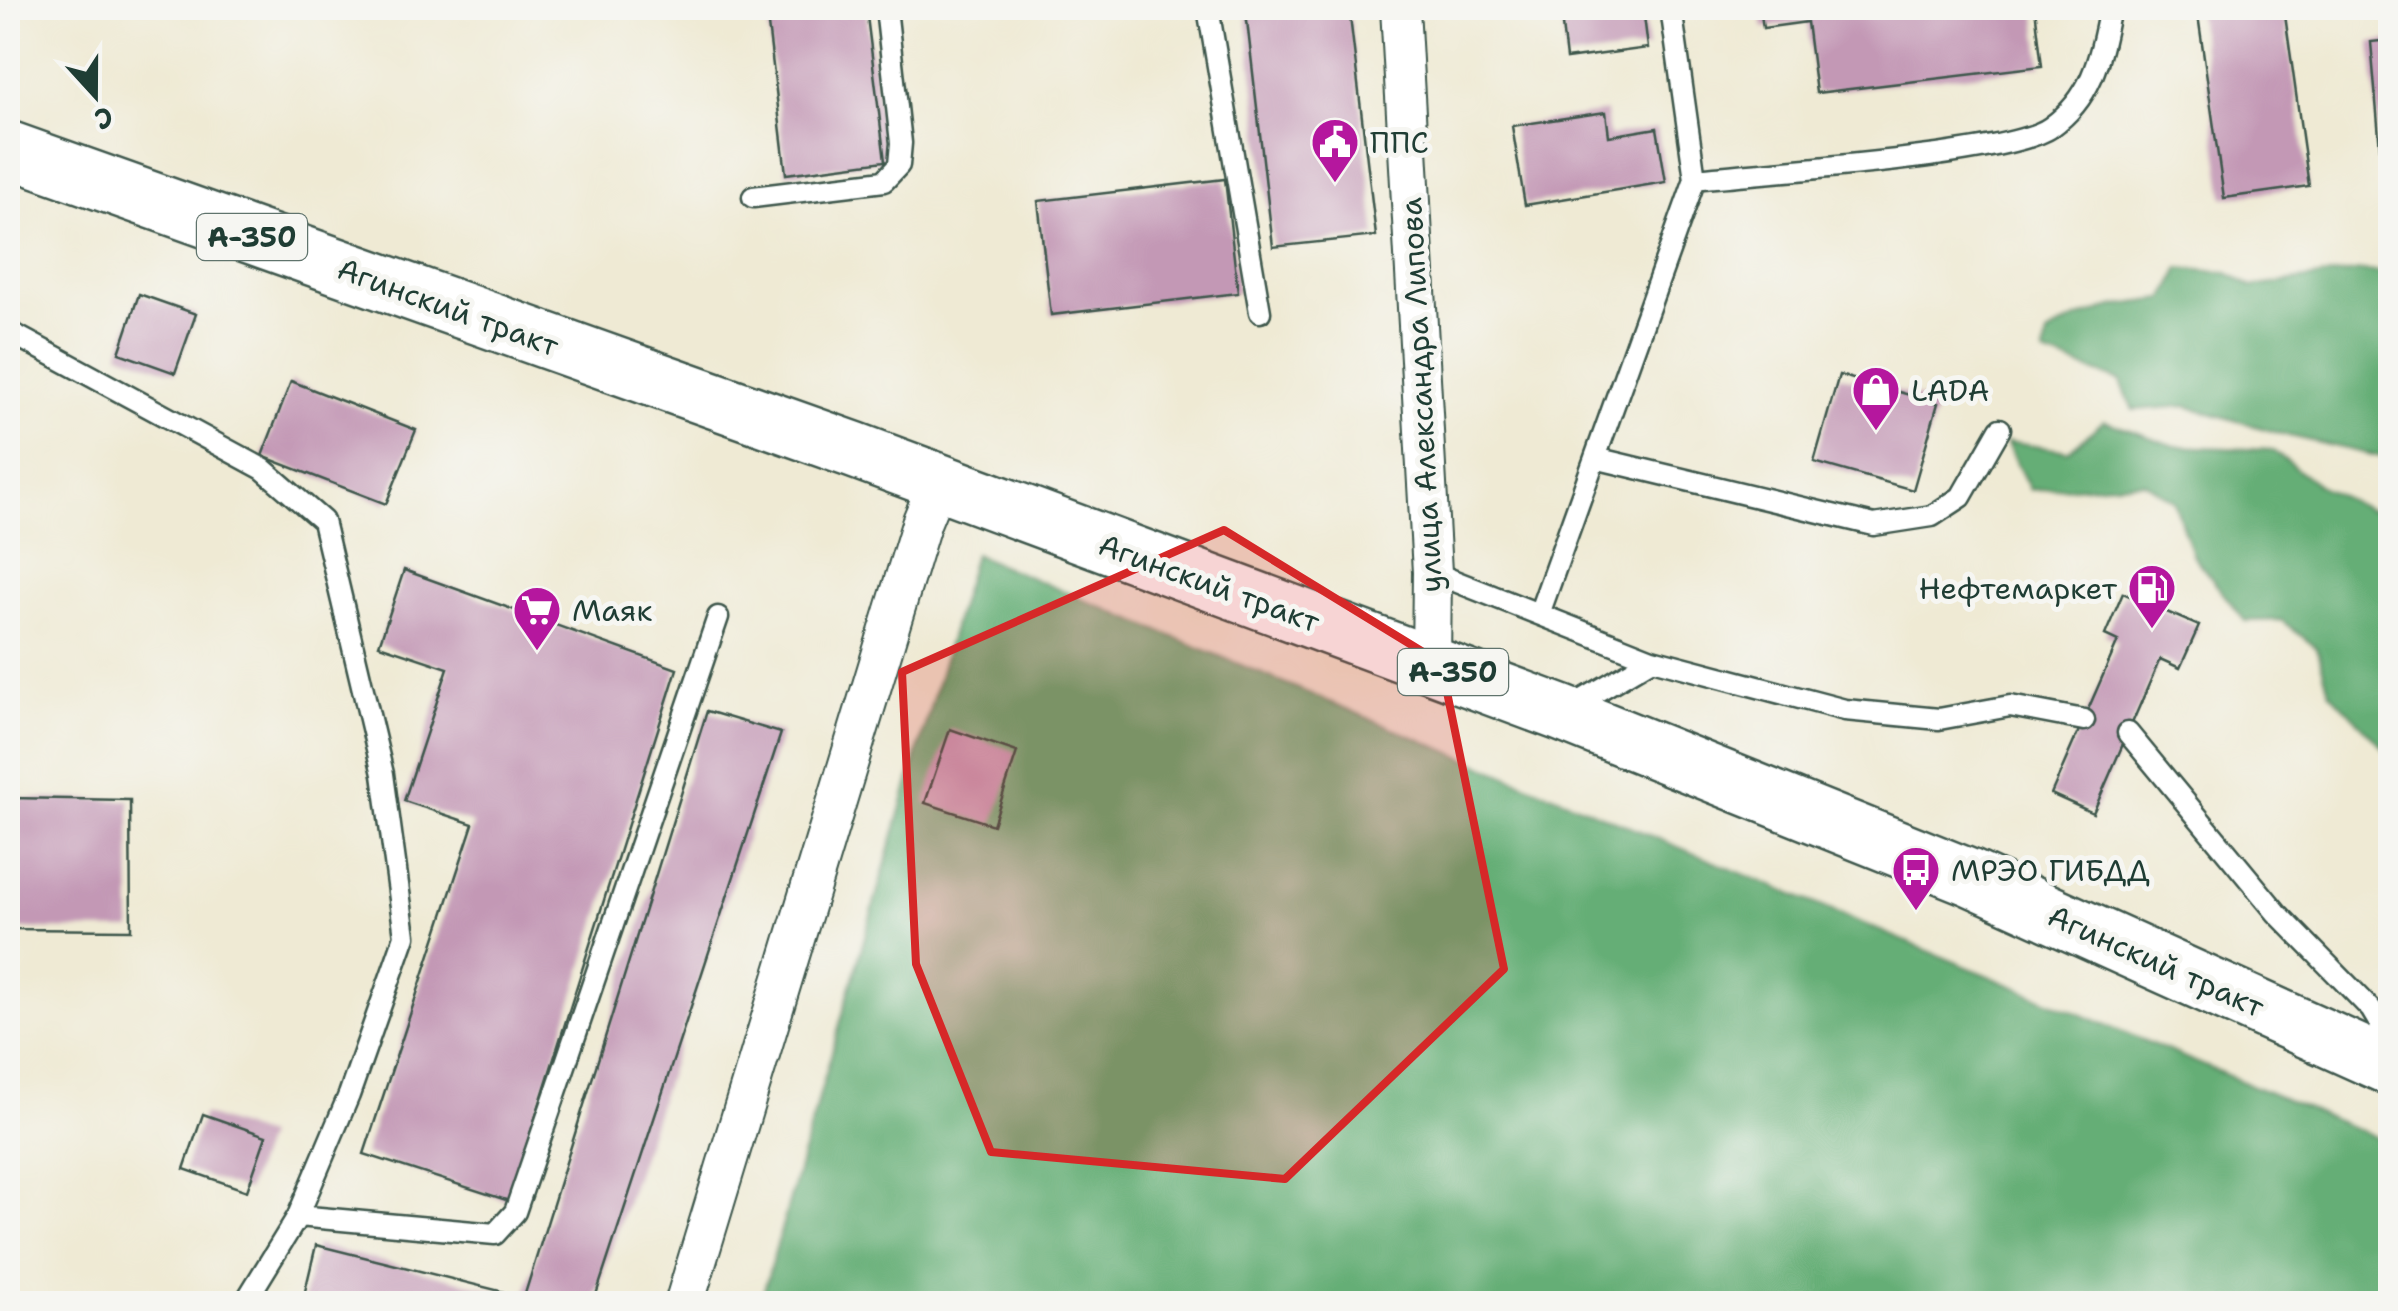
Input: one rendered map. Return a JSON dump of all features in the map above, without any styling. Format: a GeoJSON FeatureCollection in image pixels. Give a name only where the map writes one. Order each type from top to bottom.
{"type":"FeatureCollection","features":[{"type":"Feature","properties":{"kind":"highway","name":"Агинский тракт"},"geometry":{"type":"LineString","coordinates":[[8,150],[938,482],[1560,713],[1969,877],[2390,1067]]}},
{"type":"Feature","properties":{"kind":"street","name":"улица Александра Липова"},"geometry":{"type":"LineString","coordinates":[[1400,8],[1432,572],[1431,664]]}},
{"type":"Feature","properties":{"kind":"street"},"geometry":{"type":"LineString","coordinates":[[684,1304],[922,521],[938,482]]}},
{"type":"Feature","properties":{"kind":"lane"},"geometry":{"type":"LineString","coordinates":[[752,197],[884,182],[899,165],[901,143],[886,8]]}},
{"type":"Feature","properties":{"kind":"lane"},"geometry":{"type":"LineString","coordinates":[[1208,8],[1260,312]]}},
{"type":"Feature","properties":{"kind":"lane"},"geometry":{"type":"LineString","coordinates":[[1539,614],[1695,179],[1671,8]]}},
{"type":"Feature","properties":{"kind":"lane"},"geometry":{"type":"LineString","coordinates":[[1695,179],[2000,146],[2050,128],[2095,79],[2110,8]]}},
{"type":"Feature","properties":{"kind":"lane"},"geometry":{"type":"LineString","coordinates":[[8,330],[262,469],[324,520],[383,774],[405,936],[348,1095],[298,1216],[244,1304]]}},
{"type":"Feature","properties":{"kind":"lane"},"geometry":{"type":"LineString","coordinates":[[1595,458],[1874,525],[1932,516],[1961,498],[2000,428]]}},
{"type":"Feature","properties":{"kind":"lane"},"geometry":{"type":"LineString","coordinates":[[1432,572],[1652,659],[1844,710],[1939,720],[2010,706],[2084,720]]}},
{"type":"Feature","properties":{"kind":"lane"},"geometry":{"type":"LineString","coordinates":[[298,1216],[495,1234],[515,1212],[718,616]]}},
{"type":"Feature","properties":{"kind":"lane"},"geometry":{"type":"LineString","coordinates":[[1560,713],[1652,659]]}},
{"type":"Feature","properties":{"kind":"lane"},"geometry":{"type":"LineString","coordinates":[[2128,734],[2277,913],[2371,1010],[2390,1041]]}},
{"type":"Feature","properties":{"kind":"highlighted area"},"geometry":{"type":"Polygon","coordinates":[[[1224,530],[1441,663],[1504,969],[1285,1179],[991,1152],[916,964],[902,672],[1224,530]]]}},
{"type":"Feature","properties":{"kind":"green space"},"geometry":{"type":"Polygon","coordinates":[[[2180,268],[2228,273],[2252,287],[2361,271],[2390,273],[2390,459],[2289,436],[2186,406],[2133,410],[2121,381],[2044,354],[2047,335],[2075,320],[2118,306],[2165,299],[2180,268]]]}},
{"type":"Feature","properties":{"kind":"green space"},"geometry":{"type":"Polygon","coordinates":[[[2104,421],[2175,446],[2272,450],[2320,486],[2370,511],[2390,503],[2390,755],[2329,691],[2317,648],[2281,620],[2245,621],[2192,554],[2174,501],[2144,482],[2030,490],[2006,442],[2068,451],[2104,421]]]}},
{"type":"Feature","properties":{"kind":"green space"},"geometry":{"type":"Polygon","coordinates":[[[974,554],[2390,1143],[2390,1303],[760,1304],[974,554]]]}},
{"type":"Feature","properties":{"kind":"building"},"geometry":{"type":"Polygon","coordinates":[[[766,8],[866,8],[885,161],[786,174],[766,8]]]}},
{"type":"Feature","properties":{"kind":"building"},"geometry":{"type":"Polygon","coordinates":[[[1349,8],[1376,236],[1273,247],[1246,12],[1349,8]]]}},
{"type":"Feature","properties":{"kind":"building"},"geometry":{"type":"Polygon","coordinates":[[[1560,8],[1643,8],[1648,48],[1566,59],[1560,8]]]}},
{"type":"Feature","properties":{"kind":"building"},"geometry":{"type":"Polygon","coordinates":[[[1760,8],[2035,8],[2042,66],[1816,93],[1807,22],[1763,28],[1760,8]]]}},
{"type":"Feature","properties":{"kind":"building"},"geometry":{"type":"Polygon","coordinates":[[[2197,8],[2284,8],[2309,186],[2224,198],[2197,8]]]}},
{"type":"Feature","properties":{"kind":"building"},"geometry":{"type":"Polygon","coordinates":[[[2390,40],[2390,183],[2383,184],[2371,42],[2390,40]]]}},
{"type":"Feature","properties":{"kind":"building"},"geometry":{"type":"Polygon","coordinates":[[[1606,112],[1609,136],[1657,128],[1666,182],[1525,205],[1512,126],[1606,112]]]}},
{"type":"Feature","properties":{"kind":"building"},"geometry":{"type":"Polygon","coordinates":[[[1225,179],[1238,293],[1051,315],[1038,201],[1225,179]]]}},
{"type":"Feature","properties":{"kind":"building"},"geometry":{"type":"Polygon","coordinates":[[[139,294],[196,314],[175,373],[119,353],[139,294]]]}},
{"type":"Feature","properties":{"kind":"building","name":"LADA"},"geometry":{"type":"Polygon","coordinates":[[[1839,375],[1938,403],[1913,490],[1814,462],[1839,375]]]}},
{"type":"Feature","properties":{"kind":"building"},"geometry":{"type":"Polygon","coordinates":[[[291,381],[416,430],[386,504],[262,456],[291,381]]]}},
{"type":"Feature","properties":{"kind":"building"},"geometry":{"type":"Polygon","coordinates":[[[404,570],[677,669],[509,1201],[364,1154],[473,824],[404,801],[448,668],[379,645],[404,570]]]}},
{"type":"Feature","properties":{"kind":"building"},"geometry":{"type":"Polygon","coordinates":[[[2123,593],[2199,626],[2180,668],[2160,659],[2093,813],[2051,794],[2118,641],[2105,635],[2123,593]]]}},
{"type":"Feature","properties":{"kind":"building"},"geometry":{"type":"Polygon","coordinates":[[[707,711],[781,733],[593,1304],[302,1304],[316,1245],[524,1297],[707,711]]]}},
{"type":"Feature","properties":{"kind":"building"},"geometry":{"type":"Polygon","coordinates":[[[950,729],[1017,752],[993,825],[925,803],[950,729]]]}},
{"type":"Feature","properties":{"kind":"building"},"geometry":{"type":"Polygon","coordinates":[[[8,798],[130,800],[131,930],[8,929],[8,798]]]}},
{"type":"Feature","properties":{"kind":"building"},"geometry":{"type":"Polygon","coordinates":[[[203,1114],[266,1136],[247,1191],[184,1169],[203,1114]]]}},
{"type":"Feature","properties":{"kind":"place","name":"ППС"},"geometry":{"type":"Point","coordinates":[1335,184]}},
{"type":"Feature","properties":{"kind":"place","name":"LADA"},"geometry":{"type":"Point","coordinates":[1876,432]}},
{"type":"Feature","properties":{"kind":"place","name":"Нефтемаркет"},"geometry":{"type":"Point","coordinates":[2152,630]}},
{"type":"Feature","properties":{"kind":"place","name":"Маяк"},"geometry":{"type":"Point","coordinates":[537,652]}},
{"type":"Feature","properties":{"kind":"place","name":"МРЭО ГИБДД"},"geometry":{"type":"Point","coordinates":[1916,912]}}]}
